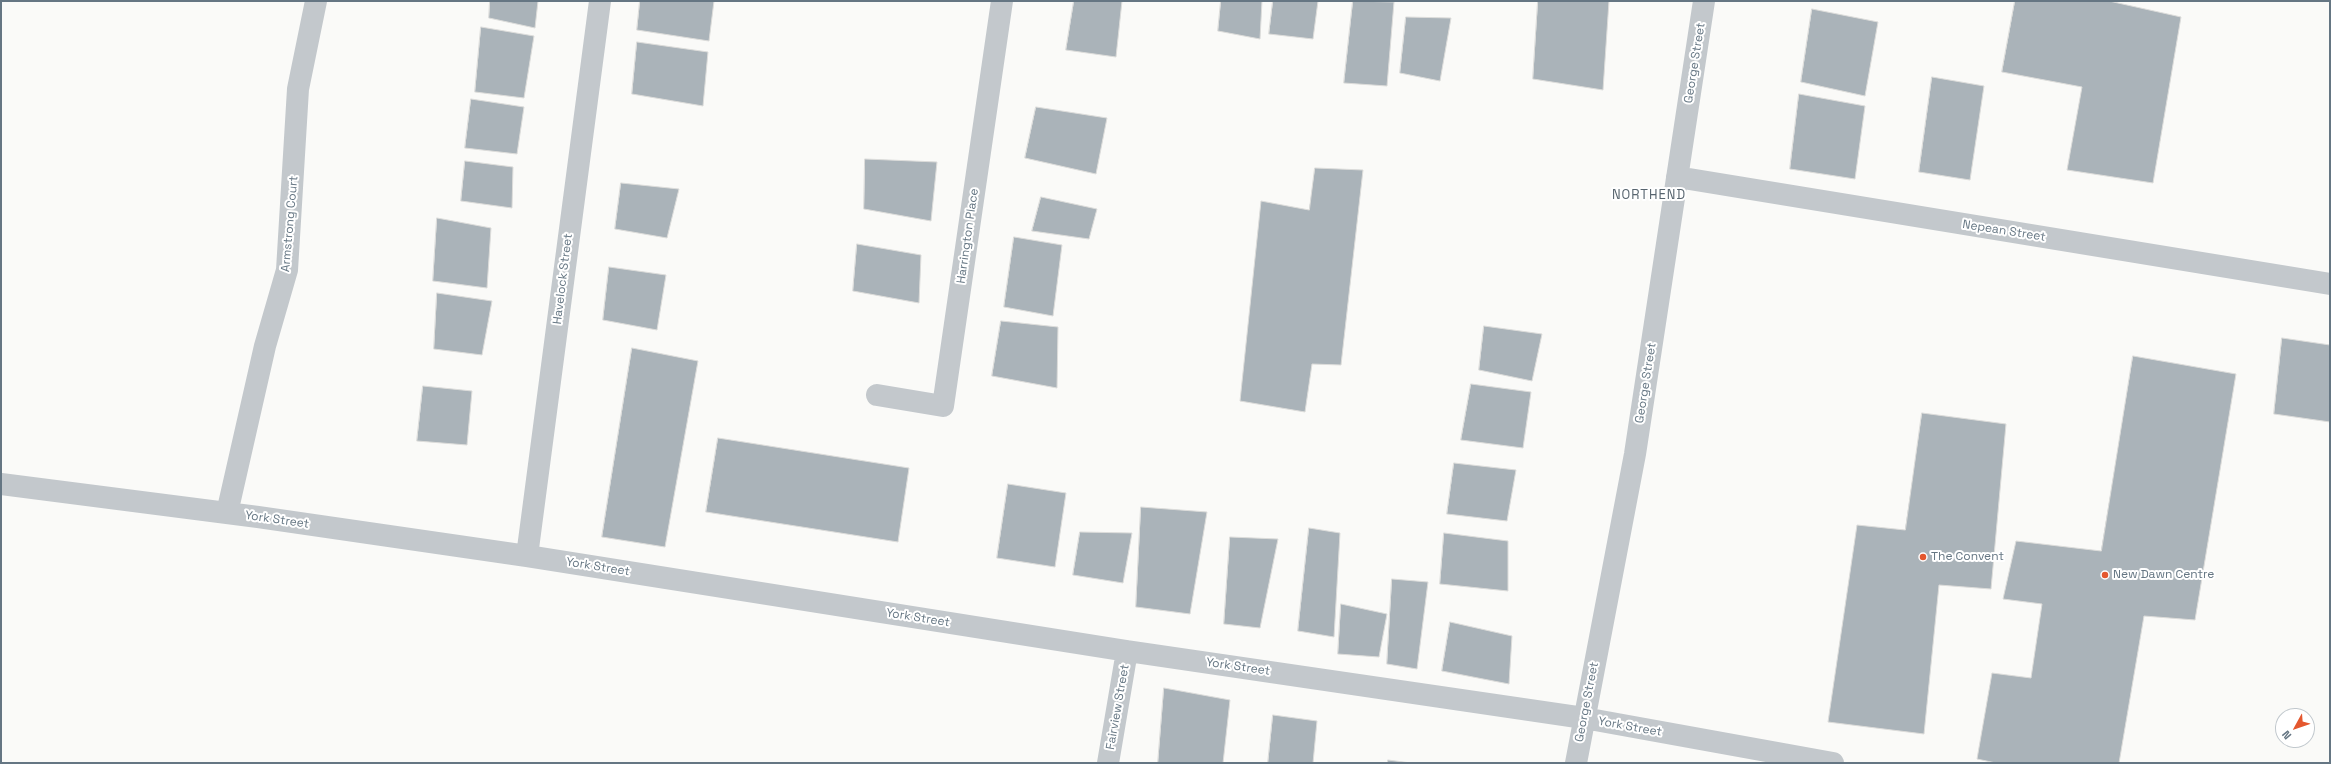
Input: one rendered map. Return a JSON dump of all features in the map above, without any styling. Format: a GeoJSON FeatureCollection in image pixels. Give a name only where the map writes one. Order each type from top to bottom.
{"type":"FeatureCollection","features":[{"type":"Feature","properties":{"kind":"street","name":"Armstrong Court"},"geometry":{"type":"LineString","coordinates":[[227,513],[265,346],[288,270],[298,89],[316,1]]}},
{"type":"Feature","properties":{"kind":"street","name":"Havelock Street"},"geometry":{"type":"LineString","coordinates":[[527,556],[600,1]]}},
{"type":"Feature","properties":{"kind":"street","name":"Harrington Place"},"geometry":{"type":"LineString","coordinates":[[877,395],[943,406],[1002,1]]}},
{"type":"Feature","properties":{"kind":"street","name":"George Street"},"geometry":{"type":"LineString","coordinates":[[1576,763],[1635,454],[1704,1]]}},
{"type":"Feature","properties":{"kind":"street","name":"Nepean Street"},"geometry":{"type":"LineString","coordinates":[[1677,177],[2330,284]]}},
{"type":"Feature","properties":{"kind":"street","name":"York Street"},"geometry":{"type":"LineString","coordinates":[[1,484],[227,513],[527,556],[1127,651],[1584,718],[1833,763]]}},
{"type":"Feature","properties":{"kind":"street","name":"Fairview Street"},"geometry":{"type":"LineString","coordinates":[[1108,763],[1127,651]]}},
{"type":"Feature","properties":{"kind":"building"},"geometry":{"type":"Polygon","coordinates":[[[490,1],[538,1],[535,28],[489,18],[490,1]]]}},
{"type":"Feature","properties":{"kind":"building"},"geometry":{"type":"Polygon","coordinates":[[[640,1],[714,1],[709,41],[637,30],[640,1]]]}},
{"type":"Feature","properties":{"kind":"building"},"geometry":{"type":"Polygon","coordinates":[[[1074,1],[1122,1],[1116,57],[1066,50],[1074,1]]]}},
{"type":"Feature","properties":{"kind":"building"},"geometry":{"type":"Polygon","coordinates":[[[1221,1],[1262,1],[1260,39],[1218,31],[1221,1]]]}},
{"type":"Feature","properties":{"kind":"building"},"geometry":{"type":"Polygon","coordinates":[[[1273,1],[1318,1],[1313,39],[1269,34],[1273,1]]]}},
{"type":"Feature","properties":{"kind":"building"},"geometry":{"type":"Polygon","coordinates":[[[1353,1],[1394,2],[1387,86],[1344,83],[1353,1]]]}},
{"type":"Feature","properties":{"kind":"building"},"geometry":{"type":"Polygon","coordinates":[[[1538,1],[1609,1],[1603,90],[1533,79],[1538,1]]]}},
{"type":"Feature","properties":{"kind":"building"},"geometry":{"type":"Polygon","coordinates":[[[2015,1],[2109,1],[2181,17],[2153,183],[2067,170],[2082,87],[2002,72],[2015,1]]]}},
{"type":"Feature","properties":{"kind":"building"},"geometry":{"type":"Polygon","coordinates":[[[1812,9],[1878,22],[1865,96],[1801,82],[1812,9]]]}},
{"type":"Feature","properties":{"kind":"building"},"geometry":{"type":"Polygon","coordinates":[[[1406,17],[1451,18],[1440,81],[1400,73],[1406,17]]]}},
{"type":"Feature","properties":{"kind":"building"},"geometry":{"type":"Polygon","coordinates":[[[481,27],[534,36],[524,98],[475,92],[481,27]]]}},
{"type":"Feature","properties":{"kind":"building"},"geometry":{"type":"Polygon","coordinates":[[[637,42],[708,52],[703,106],[632,94],[637,42]]]}},
{"type":"Feature","properties":{"kind":"building"},"geometry":{"type":"Polygon","coordinates":[[[1932,77],[1984,86],[1970,180],[1919,172],[1932,77]]]}},
{"type":"Feature","properties":{"kind":"building"},"geometry":{"type":"Polygon","coordinates":[[[1799,94],[1865,106],[1855,179],[1790,169],[1799,94]]]}},
{"type":"Feature","properties":{"kind":"building"},"geometry":{"type":"Polygon","coordinates":[[[471,99],[524,107],[517,154],[465,148],[471,99]]]}},
{"type":"Feature","properties":{"kind":"building"},"geometry":{"type":"Polygon","coordinates":[[[1036,107],[1107,118],[1096,174],[1025,158],[1036,107]]]}},
{"type":"Feature","properties":{"kind":"building"},"geometry":{"type":"Polygon","coordinates":[[[865,159],[937,162],[931,221],[864,209],[865,159]]]}},
{"type":"Feature","properties":{"kind":"building"},"geometry":{"type":"Polygon","coordinates":[[[465,161],[513,167],[512,208],[461,201],[465,161]]]}},
{"type":"Feature","properties":{"kind":"building"},"geometry":{"type":"Polygon","coordinates":[[[1315,168],[1363,170],[1341,365],[1312,364],[1305,412],[1240,401],[1261,201],[1309,210],[1315,168]]]}},
{"type":"Feature","properties":{"kind":"building"},"geometry":{"type":"Polygon","coordinates":[[[621,183],[679,189],[667,238],[615,229],[621,183]]]}},
{"type":"Feature","properties":{"kind":"building"},"geometry":{"type":"Polygon","coordinates":[[[1041,197],[1097,209],[1089,239],[1032,231],[1041,197]]]}},
{"type":"Feature","properties":{"kind":"building"},"geometry":{"type":"Polygon","coordinates":[[[437,218],[491,228],[487,288],[433,281],[437,218]]]}},
{"type":"Feature","properties":{"kind":"building"},"geometry":{"type":"Polygon","coordinates":[[[1014,237],[1062,245],[1053,316],[1004,307],[1014,237]]]}},
{"type":"Feature","properties":{"kind":"building"},"geometry":{"type":"Polygon","coordinates":[[[857,244],[921,255],[919,303],[853,291],[857,244]]]}},
{"type":"Feature","properties":{"kind":"building"},"geometry":{"type":"Polygon","coordinates":[[[609,267],[666,275],[657,330],[603,320],[609,267]]]}},
{"type":"Feature","properties":{"kind":"building"},"geometry":{"type":"Polygon","coordinates":[[[437,293],[492,301],[482,355],[434,349],[437,293]]]}},
{"type":"Feature","properties":{"kind":"building"},"geometry":{"type":"Polygon","coordinates":[[[1001,321],[1058,327],[1057,388],[992,376],[1001,321]]]}},
{"type":"Feature","properties":{"kind":"building"},"geometry":{"type":"Polygon","coordinates":[[[1484,326],[1542,334],[1532,381],[1479,370],[1484,326]]]}},
{"type":"Feature","properties":{"kind":"building"},"geometry":{"type":"Polygon","coordinates":[[[2282,338],[2330,345],[2330,422],[2274,414],[2282,338]]]}},
{"type":"Feature","properties":{"kind":"building"},"geometry":{"type":"Polygon","coordinates":[[[632,348],[698,361],[665,547],[602,537],[632,348]]]}},
{"type":"Feature","properties":{"kind":"building","name":"New Dawn Centre"},"geometry":{"type":"Polygon","coordinates":[[[2133,356],[2236,374],[2195,620],[2144,616],[2119,763],[1996,763],[1977,759],[1992,673],[2031,678],[2042,604],[2003,599],[2016,541],[2101,551],[2133,356]]]}},
{"type":"Feature","properties":{"kind":"building"},"geometry":{"type":"Polygon","coordinates":[[[1471,384],[1531,392],[1523,448],[1461,440],[1471,384]]]}},
{"type":"Feature","properties":{"kind":"building"},"geometry":{"type":"Polygon","coordinates":[[[423,386],[472,391],[467,445],[417,441],[423,386]]]}},
{"type":"Feature","properties":{"kind":"building","name":"The Convent"},"geometry":{"type":"Polygon","coordinates":[[[1922,413],[2006,424],[1991,589],[1939,585],[1924,734],[1828,722],[1857,525],[1905,530],[1922,413]]]}},
{"type":"Feature","properties":{"kind":"building"},"geometry":{"type":"Polygon","coordinates":[[[718,438],[909,468],[898,542],[706,512],[718,438]]]}},
{"type":"Feature","properties":{"kind":"building"},"geometry":{"type":"Polygon","coordinates":[[[1454,463],[1516,470],[1507,521],[1447,514],[1454,463]]]}},
{"type":"Feature","properties":{"kind":"building"},"geometry":{"type":"Polygon","coordinates":[[[1008,484],[1066,493],[1055,567],[997,558],[1008,484]]]}},
{"type":"Feature","properties":{"kind":"building"},"geometry":{"type":"Polygon","coordinates":[[[1141,507],[1207,512],[1190,614],[1136,607],[1141,507]]]}},
{"type":"Feature","properties":{"kind":"building"},"geometry":{"type":"Polygon","coordinates":[[[1309,528],[1340,533],[1334,637],[1298,631],[1309,528]]]}},
{"type":"Feature","properties":{"kind":"building"},"geometry":{"type":"Polygon","coordinates":[[[1080,532],[1132,533],[1123,583],[1073,575],[1080,532]]]}},
{"type":"Feature","properties":{"kind":"building"},"geometry":{"type":"Polygon","coordinates":[[[1444,533],[1508,541],[1508,591],[1440,584],[1444,533]]]}},
{"type":"Feature","properties":{"kind":"building"},"geometry":{"type":"Polygon","coordinates":[[[1230,537],[1278,539],[1260,628],[1224,624],[1230,537]]]}},
{"type":"Feature","properties":{"kind":"building"},"geometry":{"type":"Polygon","coordinates":[[[1392,579],[1428,582],[1417,669],[1387,664],[1392,579]]]}},
{"type":"Feature","properties":{"kind":"building"},"geometry":{"type":"Polygon","coordinates":[[[1341,604],[1387,614],[1379,657],[1338,654],[1341,604]]]}},
{"type":"Feature","properties":{"kind":"building"},"geometry":{"type":"Polygon","coordinates":[[[1450,622],[1512,636],[1509,684],[1442,671],[1450,622]]]}},
{"type":"Feature","properties":{"kind":"building"},"geometry":{"type":"Polygon","coordinates":[[[1164,688],[1230,700],[1223,763],[1158,763],[1164,688]]]}},
{"type":"Feature","properties":{"kind":"building"},"geometry":{"type":"Polygon","coordinates":[[[1273,715],[1317,721],[1313,763],[1268,763],[1273,715]]]}},
{"type":"Feature","properties":{"kind":"building"},"geometry":{"type":"Polygon","coordinates":[[[1388,760],[1411,763],[1388,763],[1388,760]]]}},
{"type":"Feature","properties":{"kind":"place","name":"The Convent"},"geometry":{"type":"Point","coordinates":[1923,557]}},
{"type":"Feature","properties":{"kind":"place","name":"New Dawn Centre"},"geometry":{"type":"Point","coordinates":[2105,575]}},
{"type":"Feature","properties":{"kind":"district","name":"NORTHEND"},"geometry":{"type":"Point","coordinates":[1649,195]}}]}
